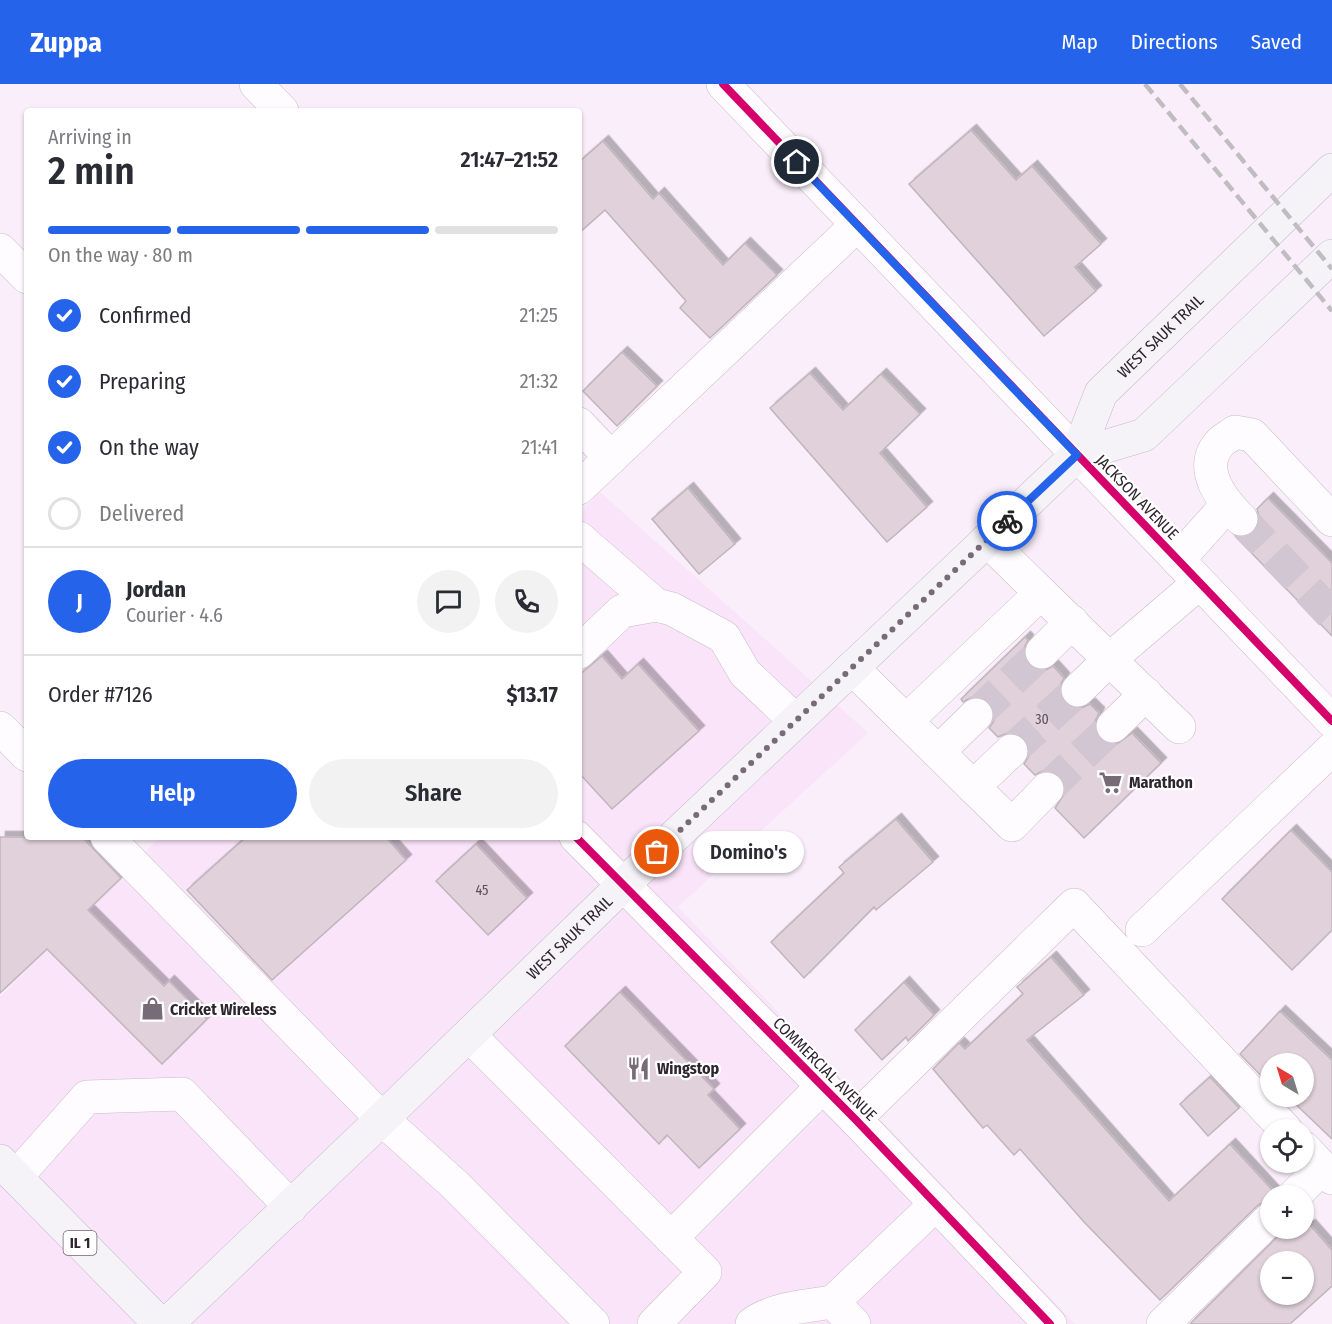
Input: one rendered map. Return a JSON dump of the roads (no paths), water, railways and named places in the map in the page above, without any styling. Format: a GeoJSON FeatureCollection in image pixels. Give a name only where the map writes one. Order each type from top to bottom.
{"type":"FeatureCollection","features":[{"type":"Feature","properties":{"kind":"main road","name":"WEST SAUK TRAIL"},"geometry":{"type":"LineString","coordinates":[[167,1324],[622,885],[1077,455],[1101,393],[1332,170]]}},
{"type":"Feature","properties":{"kind":"main road","name":"WEST SAUK TRAIL"},"geometry":{"type":"LineString","coordinates":[[1077,455],[1144,435],[1332,256]]}},
{"type":"Feature","properties":{"kind":"main road","name":"IL 1"},"geometry":{"type":"LineString","coordinates":[[8,1169],[160,1324]]}},
{"type":"Feature","properties":{"kind":"street"},"geometry":{"type":"LineString","coordinates":[[256,84],[279,108]]}},
{"type":"Feature","properties":{"kind":"street","name":"JACKSON AVENUE"},"geometry":{"type":"LineString","coordinates":[[723,84],[1332,721]]}},
{"type":"Feature","properties":{"kind":"street"},"geometry":{"type":"LineString","coordinates":[[582,485],[857,225]]}},
{"type":"Feature","properties":{"kind":"street"},"geometry":{"type":"LineString","coordinates":[[0,250],[24,275]]}},
{"type":"Feature","properties":{"kind":"street"},"geometry":{"type":"LineString","coordinates":[[582,427],[611,458]]}},
{"type":"Feature","properties":{"kind":"street"},"geometry":{"type":"LineString","coordinates":[[1078,690],[1110,659],[1188,571],[1234,512],[1212,479],[1211,463],[1219,444],[1235,432],[1252,435],[1332,520]]}},
{"type":"Feature","properties":{"kind":"street"},"geometry":{"type":"LineString","coordinates":[[987,540],[1179,727]]}},
{"type":"Feature","properties":{"kind":"street"},"geometry":{"type":"LineString","coordinates":[[582,541],[656,604],[672,609],[724,637],[745,673],[796,721]]}},
{"type":"Feature","properties":{"kind":"street"},"geometry":{"type":"LineString","coordinates":[[906,721],[1041,593]]}},
{"type":"Feature","properties":{"kind":"street"},"geometry":{"type":"LineString","coordinates":[[582,648],[622,611],[656,604]]}},
{"type":"Feature","properties":{"kind":"street"},"geometry":{"type":"LineString","coordinates":[[1042,652],[1072,622]]}},
{"type":"Feature","properties":{"kind":"street"},"geometry":{"type":"LineString","coordinates":[[852,668],[1012,825],[1047,789]]}},
{"type":"Feature","properties":{"kind":"street"},"geometry":{"type":"LineString","coordinates":[[1113,726],[1146,694]]}},
{"type":"Feature","properties":{"kind":"street"},"geometry":{"type":"LineString","coordinates":[[938,752],[976,715]]}},
{"type":"Feature","properties":{"kind":"street"},"geometry":{"type":"LineString","coordinates":[[0,728],[24,752]]}},
{"type":"Feature","properties":{"kind":"street"},"geometry":{"type":"LineString","coordinates":[[1142,930],[1332,749]]}},
{"type":"Feature","properties":{"kind":"street"},"geometry":{"type":"LineString","coordinates":[[973,787],[1011,751]]}},
{"type":"Feature","properties":{"kind":"street"},"geometry":{"type":"LineString","coordinates":[[109,840],[381,1119],[455,1185],[593,1324]]}},
{"type":"Feature","properties":{"kind":"street","name":"COMMERCIAL AVENUE"},"geometry":{"type":"LineString","coordinates":[[579,840],[823,1086],[1050,1324]]}},
{"type":"Feature","properties":{"kind":"street"},"geometry":{"type":"LineString","coordinates":[[855,1119],[1074,905],[1276,1119]]}},
{"type":"Feature","properties":{"kind":"street"},"geometry":{"type":"LineString","coordinates":[[469,1035],[705,1272],[654,1324]]}},
{"type":"Feature","properties":{"kind":"street"},"geometry":{"type":"LineString","coordinates":[[671,1238],[823,1086]]}},
{"type":"Feature","properties":{"kind":"street"},"geometry":{"type":"LineString","coordinates":[[8,1169],[87,1097],[182,1094],[291,1206]]}},
{"type":"Feature","properties":{"kind":"street"},"geometry":{"type":"LineString","coordinates":[[1303,1185],[1319,1165]]}},
{"type":"Feature","properties":{"kind":"street"},"geometry":{"type":"LineString","coordinates":[[752,1324],[761,1318],[794,1308],[843,1313],[936,1204]]}},
{"type":"Feature","properties":{"kind":"street"},"geometry":{"type":"LineString","coordinates":[[1163,1324],[1260,1229]]}},
{"type":"Feature","properties":{"kind":"tunnel"},"geometry":{"type":"LineString","coordinates":[[1241,519],[1332,615]]}},
{"type":"Feature","properties":{"kind":"tunnel"},"geometry":{"type":"LineString","coordinates":[[976,715],[1042,652]]}},
{"type":"Feature","properties":{"kind":"tunnel"},"geometry":{"type":"LineString","coordinates":[[1011,751],[1078,690]]}},
{"type":"Feature","properties":{"kind":"tunnel"},"geometry":{"type":"LineString","coordinates":[[1047,789],[1113,726]]}},
{"type":"Feature","properties":{"kind":"railway"},"geometry":{"type":"LineString","coordinates":[[1145,84],[1332,311]]}},
{"type":"Feature","properties":{"kind":"railway"},"geometry":{"type":"LineString","coordinates":[[1180,84],[1332,269]]}},
{"type":"Feature","properties":{"kind":"place","name":"Marathon"},"geometry":{"type":"Point","coordinates":[1111,782]}},
{"type":"Feature","properties":{"kind":"place","name":"Domino's"},"geometry":{"type":"Point","coordinates":[657,852]}},
{"type":"Feature","properties":{"kind":"place","name":"Cricket Wireless"},"geometry":{"type":"Point","coordinates":[152,1009]}},
{"type":"Feature","properties":{"kind":"place","name":"Wingstop"},"geometry":{"type":"Point","coordinates":[639,1068]}}]}
